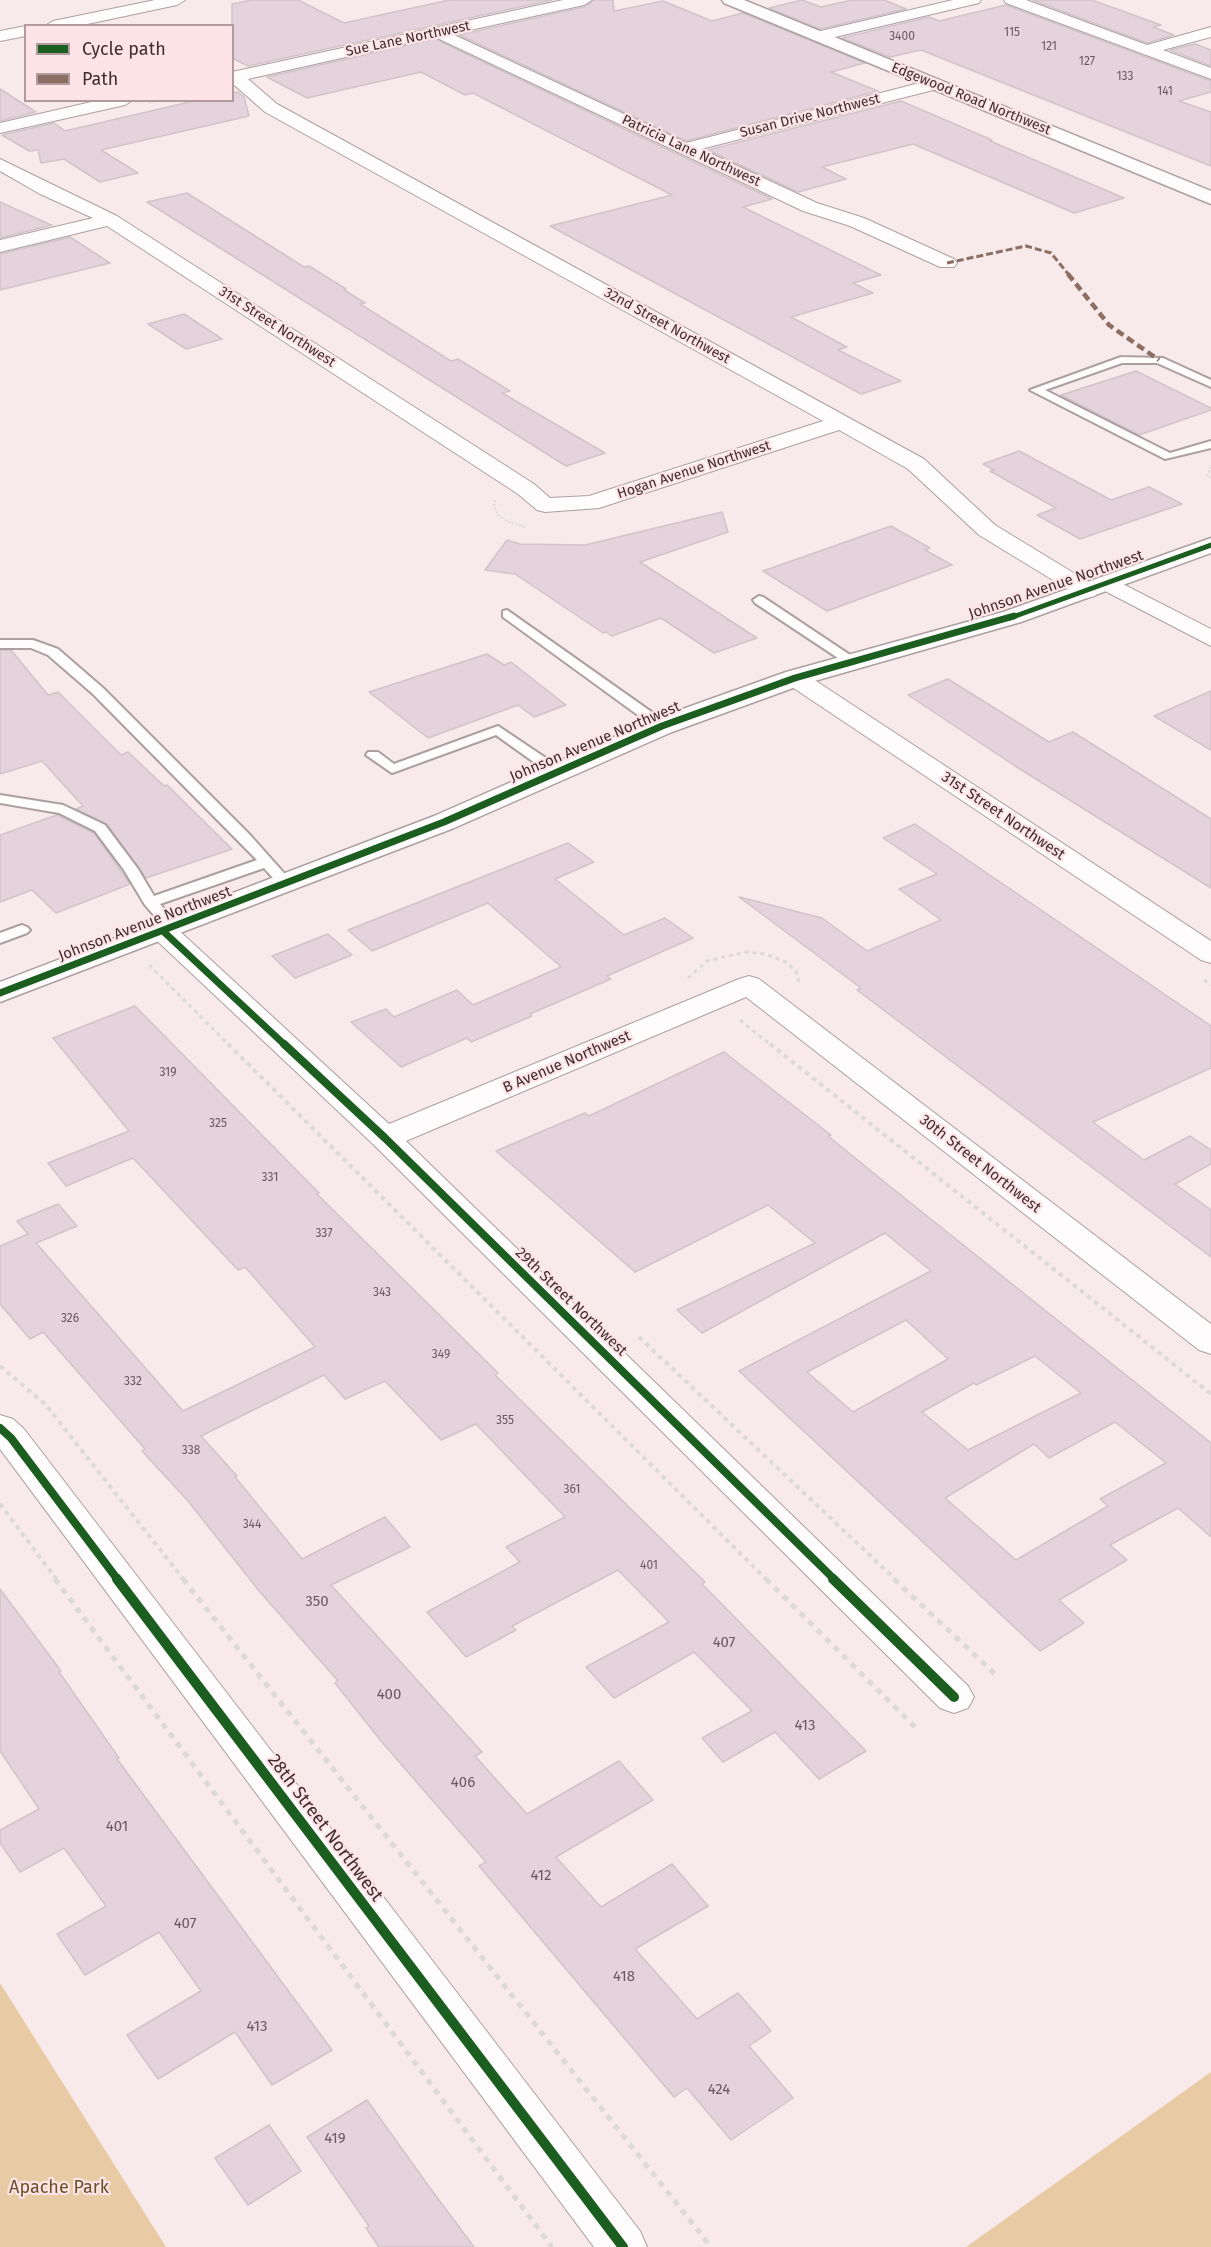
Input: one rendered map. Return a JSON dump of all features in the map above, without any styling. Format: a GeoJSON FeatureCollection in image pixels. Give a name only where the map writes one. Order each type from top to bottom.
{"type":"FeatureCollection","features":[{"type":"Feature","properties":{"kind":"street"},"geometry":{"type":"LineString","coordinates":[[63,24],[177,0]]}},
{"type":"Feature","properties":{"kind":"street","name":"Sue Lane Northwest"},"geometry":{"type":"LineString","coordinates":[[234,77],[584,0]]}},
{"type":"Feature","properties":{"kind":"street","name":"Edgewood Road Northwest"},"geometry":{"type":"LineString","coordinates":[[730,0],[1211,198]]}},
{"type":"Feature","properties":{"kind":"street"},"geometry":{"type":"LineString","coordinates":[[818,36],[973,0]]}},
{"type":"Feature","properties":{"kind":"street"},"geometry":{"type":"LineString","coordinates":[[1012,0],[1211,74]]}},
{"type":"Feature","properties":{"kind":"street"},"geometry":{"type":"LineString","coordinates":[[0,36],[24,31]]}},
{"type":"Feature","properties":{"kind":"street","name":"Patricia Lane Northwest"},"geometry":{"type":"LineString","coordinates":[[436,32],[810,207],[857,222],[947,263]]}},
{"type":"Feature","properties":{"kind":"street"},"geometry":{"type":"LineString","coordinates":[[1146,50],[1211,32]]}},
{"type":"Feature","properties":{"kind":"street","name":"32nd Street Northwest"},"geometry":{"type":"LineString","coordinates":[[234,77],[271,108],[916,464],[987,530],[1098,587],[1211,639]]}},
{"type":"Feature","properties":{"kind":"street","name":"Susan Drive Northwest"},"geometry":{"type":"LineString","coordinates":[[686,148],[935,84]]}},
{"type":"Feature","properties":{"kind":"street"},"geometry":{"type":"LineString","coordinates":[[0,128],[116,102]]}},
{"type":"Feature","properties":{"kind":"street","name":"31st Street Northwest"},"geometry":{"type":"LineString","coordinates":[[0,164],[46,190],[81,204],[110,220],[526,489],[545,505]]}},
{"type":"Feature","properties":{"kind":"street"},"geometry":{"type":"LineString","coordinates":[[0,246],[110,220]]}},
{"type":"Feature","properties":{"kind":"street","name":"Hogan Avenue Northwest"},"geometry":{"type":"LineString","coordinates":[[545,505],[591,503],[842,422]]}},
{"type":"Feature","properties":{"kind":"street","name":"Johnson Avenue Northwest"},"geometry":{"type":"LineString","coordinates":[[0,993],[162,921],[286,884],[444,822],[663,726],[795,678],[1012,617],[1211,545]]}},
{"type":"Feature","properties":{"kind":"street","name":"31st Street Northwest"},"geometry":{"type":"LineString","coordinates":[[795,678],[1211,954]]}},
{"type":"Feature","properties":{"kind":"street","name":"29th Street Northwest"},"geometry":{"type":"LineString","coordinates":[[162,921],[954,1697]]}},
{"type":"Feature","properties":{"kind":"street","name":"B Avenue Northwest"},"geometry":{"type":"LineString","coordinates":[[385,1138],[749,985]]}},
{"type":"Feature","properties":{"kind":"street","name":"30th Street Northwest"},"geometry":{"type":"LineString","coordinates":[[749,985],[1211,1342]]}},
{"type":"Feature","properties":{"kind":"street","name":"28th Street Northwest"},"geometry":{"type":"LineString","coordinates":[[0,1428],[26,1457],[623,2247]]}},
{"type":"Feature","properties":{"kind":"lane"},"geometry":{"type":"LineString","coordinates":[[1211,384],[1159,360],[1121,360],[1036,390],[1170,457],[1211,444]]}},
{"type":"Feature","properties":{"kind":"lane"},"geometry":{"type":"LineString","coordinates":[[1193,451],[1211,460]]}},
{"type":"Feature","properties":{"kind":"lane"},"geometry":{"type":"LineString","coordinates":[[759,600],[852,661]]}},
{"type":"Feature","properties":{"kind":"lane"},"geometry":{"type":"LineString","coordinates":[[507,614],[663,726]]}},
{"type":"Feature","properties":{"kind":"lane"},"geometry":{"type":"LineString","coordinates":[[0,644],[33,644],[52,652],[98,691],[286,884]]}},
{"type":"Feature","properties":{"kind":"lane"},"geometry":{"type":"LineString","coordinates":[[373,755],[392,769],[498,730],[557,772]]}},
{"type":"Feature","properties":{"kind":"lane"},"geometry":{"type":"LineString","coordinates":[[0,799],[63,809],[100,828],[131,869],[162,921],[266,862]]}},
{"type":"Feature","properties":{"kind":"lane"},"geometry":{"type":"LineString","coordinates":[[0,938],[22,930]]}},
{"type":"Feature","properties":{"kind":"path"},"geometry":{"type":"LineString","coordinates":[[1211,466],[1207,476],[1211,478]]}},
{"type":"Feature","properties":{"kind":"path"},"geometry":{"type":"LineString","coordinates":[[496,495],[494,506],[498,515],[508,522],[535,528]]}},
{"type":"Feature","properties":{"kind":"path"},"geometry":{"type":"LineString","coordinates":[[687,979],[707,961],[745,952],[766,954],[786,962],[796,971],[802,991]]}},
{"type":"Feature","properties":{"kind":"path"},"geometry":{"type":"LineString","coordinates":[[149,965],[915,1727]]}},
{"type":"Feature","properties":{"kind":"path"},"geometry":{"type":"LineString","coordinates":[[737,1017],[1211,1394]]}},
{"type":"Feature","properties":{"kind":"path"},"geometry":{"type":"LineString","coordinates":[[635,1333],[996,1675]]}},
{"type":"Feature","properties":{"kind":"path"},"geometry":{"type":"LineString","coordinates":[[0,1366],[45,1404],[711,2247]]}},
{"type":"Feature","properties":{"kind":"path"},"geometry":{"type":"LineString","coordinates":[[0,1504],[552,2247]]}},
{"type":"Feature","properties":{"kind":"green space","name":"Apache Park"},"geometry":{"type":"Polygon","coordinates":[[[0,1983],[166,2247],[0,2247],[0,1983]]]}},
{"type":"Feature","properties":{"kind":"green space"},"geometry":{"type":"Polygon","coordinates":[[[1211,2072],[1211,2247],[966,2247],[1211,2072]]]}},
{"type":"Feature","properties":{"kind":"building"},"geometry":{"type":"Polygon","coordinates":[[[251,0],[298,0],[344,23],[449,0],[552,0],[248,66],[234,59],[232,4],[251,0]]]}},
{"type":"Feature","properties":{"kind":"building"},"geometry":{"type":"Polygon","coordinates":[[[594,0],[613,0],[614,11],[663,1],[712,21],[743,13],[865,63],[831,72],[878,91],[686,141],[459,35],[584,7],[594,0]]]}},
{"type":"Feature","properties":{"kind":"building"},"geometry":{"type":"Polygon","coordinates":[[[802,0],[821,7],[852,0],[884,0],[906,9],[820,29],[769,8],[802,0]]]}},
{"type":"Feature","properties":{"kind":"building"},"geometry":{"type":"Polygon","coordinates":[[[1032,0],[1092,0],[1161,25],[1153,27],[1174,35],[1147,43],[1032,0]]]}},
{"type":"Feature","properties":{"kind":"building"},"geometry":{"type":"Polygon","coordinates":[[[1006,5],[1211,81],[1211,92],[1179,101],[1211,112],[1211,166],[921,50],[890,57],[842,38],[929,17],[939,21],[1006,5]]]}},
{"type":"Feature","properties":{"kind":"building"},"geometry":{"type":"Polygon","coordinates":[[[435,39],[772,199],[743,207],[881,275],[853,283],[873,293],[791,317],[847,347],[838,350],[901,381],[861,394],[550,226],[672,195],[473,93],[465,95],[421,72],[307,98],[267,77],[435,39]]]}},
{"type":"Feature","properties":{"kind":"building"},"geometry":{"type":"Polygon","coordinates":[[[1195,44],[1211,50],[1211,66],[1170,50],[1195,44]]]}},
{"type":"Feature","properties":{"kind":"building"},"geometry":{"type":"Polygon","coordinates":[[[0,89],[36,112],[0,121],[0,89]]]}},
{"type":"Feature","properties":{"kind":"building"},"geometry":{"type":"Polygon","coordinates":[[[238,92],[244,97],[249,116],[101,150],[138,173],[100,182],[64,159],[41,163],[38,150],[29,151],[2,135],[54,123],[65,131],[189,102],[234,102],[234,93],[238,92]]]}},
{"type":"Feature","properties":{"kind":"building"},"geometry":{"type":"Polygon","coordinates":[[[901,101],[1124,198],[1074,213],[913,144],[822,167],[846,179],[798,192],[708,150],[901,101]]]}},
{"type":"Feature","properties":{"kind":"building"},"geometry":{"type":"Polygon","coordinates":[[[187,193],[304,267],[309,266],[346,289],[344,290],[365,303],[360,304],[451,361],[458,359],[510,391],[502,393],[605,453],[566,466],[147,202],[187,193]]]}},
{"type":"Feature","properties":{"kind":"building"},"geometry":{"type":"Polygon","coordinates":[[[0,202],[49,224],[52,225],[0,238],[0,202]]]}},
{"type":"Feature","properties":{"kind":"building"},"geometry":{"type":"Polygon","coordinates":[[[70,237],[110,263],[0,290],[0,254],[70,237]]]}},
{"type":"Feature","properties":{"kind":"building"},"geometry":{"type":"Polygon","coordinates":[[[184,314],[222,339],[186,349],[148,324],[184,314]]]}},
{"type":"Feature","properties":{"kind":"building"},"geometry":{"type":"Polygon","coordinates":[[[1136,371],[1211,410],[1139,435],[1061,395],[1136,371]]]}},
{"type":"Feature","properties":{"kind":"building"},"geometry":{"type":"Polygon","coordinates":[[[1019,451],[1111,500],[1149,487],[1182,504],[1080,539],[1037,515],[1056,508],[990,471],[994,470],[983,464],[1019,451]]]}},
{"type":"Feature","properties":{"kind":"building"},"geometry":{"type":"Polygon","coordinates":[[[722,512],[728,532],[640,562],[757,638],[714,653],[661,618],[612,636],[606,632],[603,633],[515,574],[485,570],[507,540],[520,544],[585,545],[722,512]]]}},
{"type":"Feature","properties":{"kind":"building"},"geometry":{"type":"Polygon","coordinates":[[[891,526],[930,548],[925,550],[952,565],[827,611],[763,571],[891,526]]]}},
{"type":"Feature","properties":{"kind":"building"},"geometry":{"type":"Polygon","coordinates":[[[0,650],[11,650],[48,695],[58,692],[121,755],[128,752],[164,786],[167,785],[232,849],[146,878],[107,824],[76,809],[83,806],[42,761],[0,774],[0,650]]]}},
{"type":"Feature","properties":{"kind":"building"},"geometry":{"type":"Polygon","coordinates":[[[487,654],[504,665],[511,662],[566,705],[534,717],[518,705],[428,738],[369,692],[487,654]]]}},
{"type":"Feature","properties":{"kind":"building"},"geometry":{"type":"Polygon","coordinates":[[[948,679],[1049,742],[1073,732],[1211,819],[1211,888],[1015,766],[908,695],[948,679]]]}},
{"type":"Feature","properties":{"kind":"building"},"geometry":{"type":"Polygon","coordinates":[[[1211,691],[1211,750],[1154,716],[1211,691]]]}},
{"type":"Feature","properties":{"kind":"building"},"geometry":{"type":"Polygon","coordinates":[[[57,815],[94,833],[130,884],[56,913],[32,890],[0,902],[0,835],[57,815]]]}},
{"type":"Feature","properties":{"kind":"building"},"geometry":{"type":"Polygon","coordinates":[[[915,824],[1211,1026],[1211,1068],[1093,1122],[1144,1160],[1190,1136],[1211,1150],[1211,1164],[1175,1184],[1211,1210],[1211,1257],[857,990],[861,988],[739,897],[822,918],[867,951],[941,920],[899,889],[937,874],[883,838],[915,824]]]}},
{"type":"Feature","properties":{"kind":"building"},"geometry":{"type":"Polygon","coordinates":[[[568,843],[594,862],[555,879],[624,935],[665,918],[693,938],[607,976],[611,979],[530,1014],[532,1016],[471,1042],[467,1038],[401,1067],[351,1022],[386,1009],[394,1017],[457,990],[473,1005],[561,967],[488,903],[372,951],[348,930],[568,843]]]}},
{"type":"Feature","properties":{"kind":"building"},"geometry":{"type":"Polygon","coordinates":[[[328,934],[352,955],[295,978],[272,956],[328,934]]]}},
{"type":"Feature","properties":{"kind":"building"},"geometry":{"type":"Polygon","coordinates":[[[135,1006],[319,1193],[317,1194],[498,1373],[495,1375],[705,1582],[702,1584],[866,1751],[819,1779],[775,1732],[723,1762],[702,1738],[752,1711],[694,1652],[614,1698],[586,1667],[669,1622],[618,1570],[512,1626],[516,1630],[466,1657],[427,1612],[520,1562],[506,1547],[565,1517],[476,1424],[441,1440],[385,1381],[345,1399],[324,1375],[201,1436],[237,1476],[235,1477],[302,1559],[385,1517],[410,1547],[331,1585],[482,1752],[475,1756],[527,1814],[619,1761],[653,1800],[556,1857],[601,1907],[672,1864],[708,1906],[635,1949],[697,2019],[738,1993],[771,2031],[749,2046],[793,2098],[731,2140],[687,2088],[674,2097],[479,1866],[486,1862],[381,1741],[335,1683],[338,1681],[260,1592],[188,1501],[142,1451],[145,1449],[43,1332],[30,1339],[0,1304],[0,1246],[28,1234],[17,1221],[58,1204],[77,1226],[36,1243],[183,1411],[315,1347],[245,1267],[238,1270],[133,1158],[66,1186],[48,1163],[129,1131],[53,1038],[135,1006]]]}},
{"type":"Feature","properties":{"kind":"building"},"geometry":{"type":"Polygon","coordinates":[[[724,1052],[831,1135],[828,1136],[1211,1443],[1211,1537],[1178,1508],[1110,1545],[1127,1560],[1059,1600],[1084,1623],[1040,1651],[739,1371],[931,1271],[885,1233],[702,1333],[677,1310],[815,1243],[768,1205],[635,1272],[496,1151],[585,1113],[589,1116],[724,1052]],[[906,1320],[807,1372],[853,1412],[948,1359],[906,1320]],[[1035,1356],[976,1385],[974,1383],[922,1412],[968,1450],[1081,1393],[1035,1356]],[[1115,1422],[1049,1458],[1034,1444],[945,1498],[1016,1560],[1108,1506],[1100,1499],[1166,1463],[1115,1422]]]}},
{"type":"Feature","properties":{"kind":"building"},"geometry":{"type":"Polygon","coordinates":[[[0,1589],[61,1671],[59,1672],[119,1758],[117,1759],[332,2050],[272,2085],[235,2032],[158,2079],[127,2035],[201,1991],[159,1932],[85,1975],[57,1934],[106,1906],[64,1848],[20,1872],[0,1843],[0,1830],[39,1809],[0,1751],[0,1589]]]}},
{"type":"Feature","properties":{"kind":"building"},"geometry":{"type":"Polygon","coordinates":[[[367,2100],[474,2247],[379,2247],[366,2228],[369,2226],[307,2137],[367,2100]]]}},
{"type":"Feature","properties":{"kind":"building"},"geometry":{"type":"Polygon","coordinates":[[[269,2125],[301,2171],[248,2205],[215,2158],[269,2125]]]}},
{"type":"Feature","properties":{"kind":"marked path"},"geometry":{"type":"LineString","coordinates":[[947,263],[1026,246],[1051,253],[1109,325],[1159,360]]}},
{"type":"Feature","properties":{"kind":"cycle path"},"geometry":{"type":"LineString","coordinates":[[0,993],[444,822],[662,726],[795,678],[1012,617],[1211,545]]}},
{"type":"Feature","properties":{"kind":"cycle path"},"geometry":{"type":"LineString","coordinates":[[164,932],[385,1138],[954,1697]]}},
{"type":"Feature","properties":{"kind":"cycle path"},"geometry":{"type":"LineString","coordinates":[[0,1428],[11,1438],[623,2247]]}}]}
